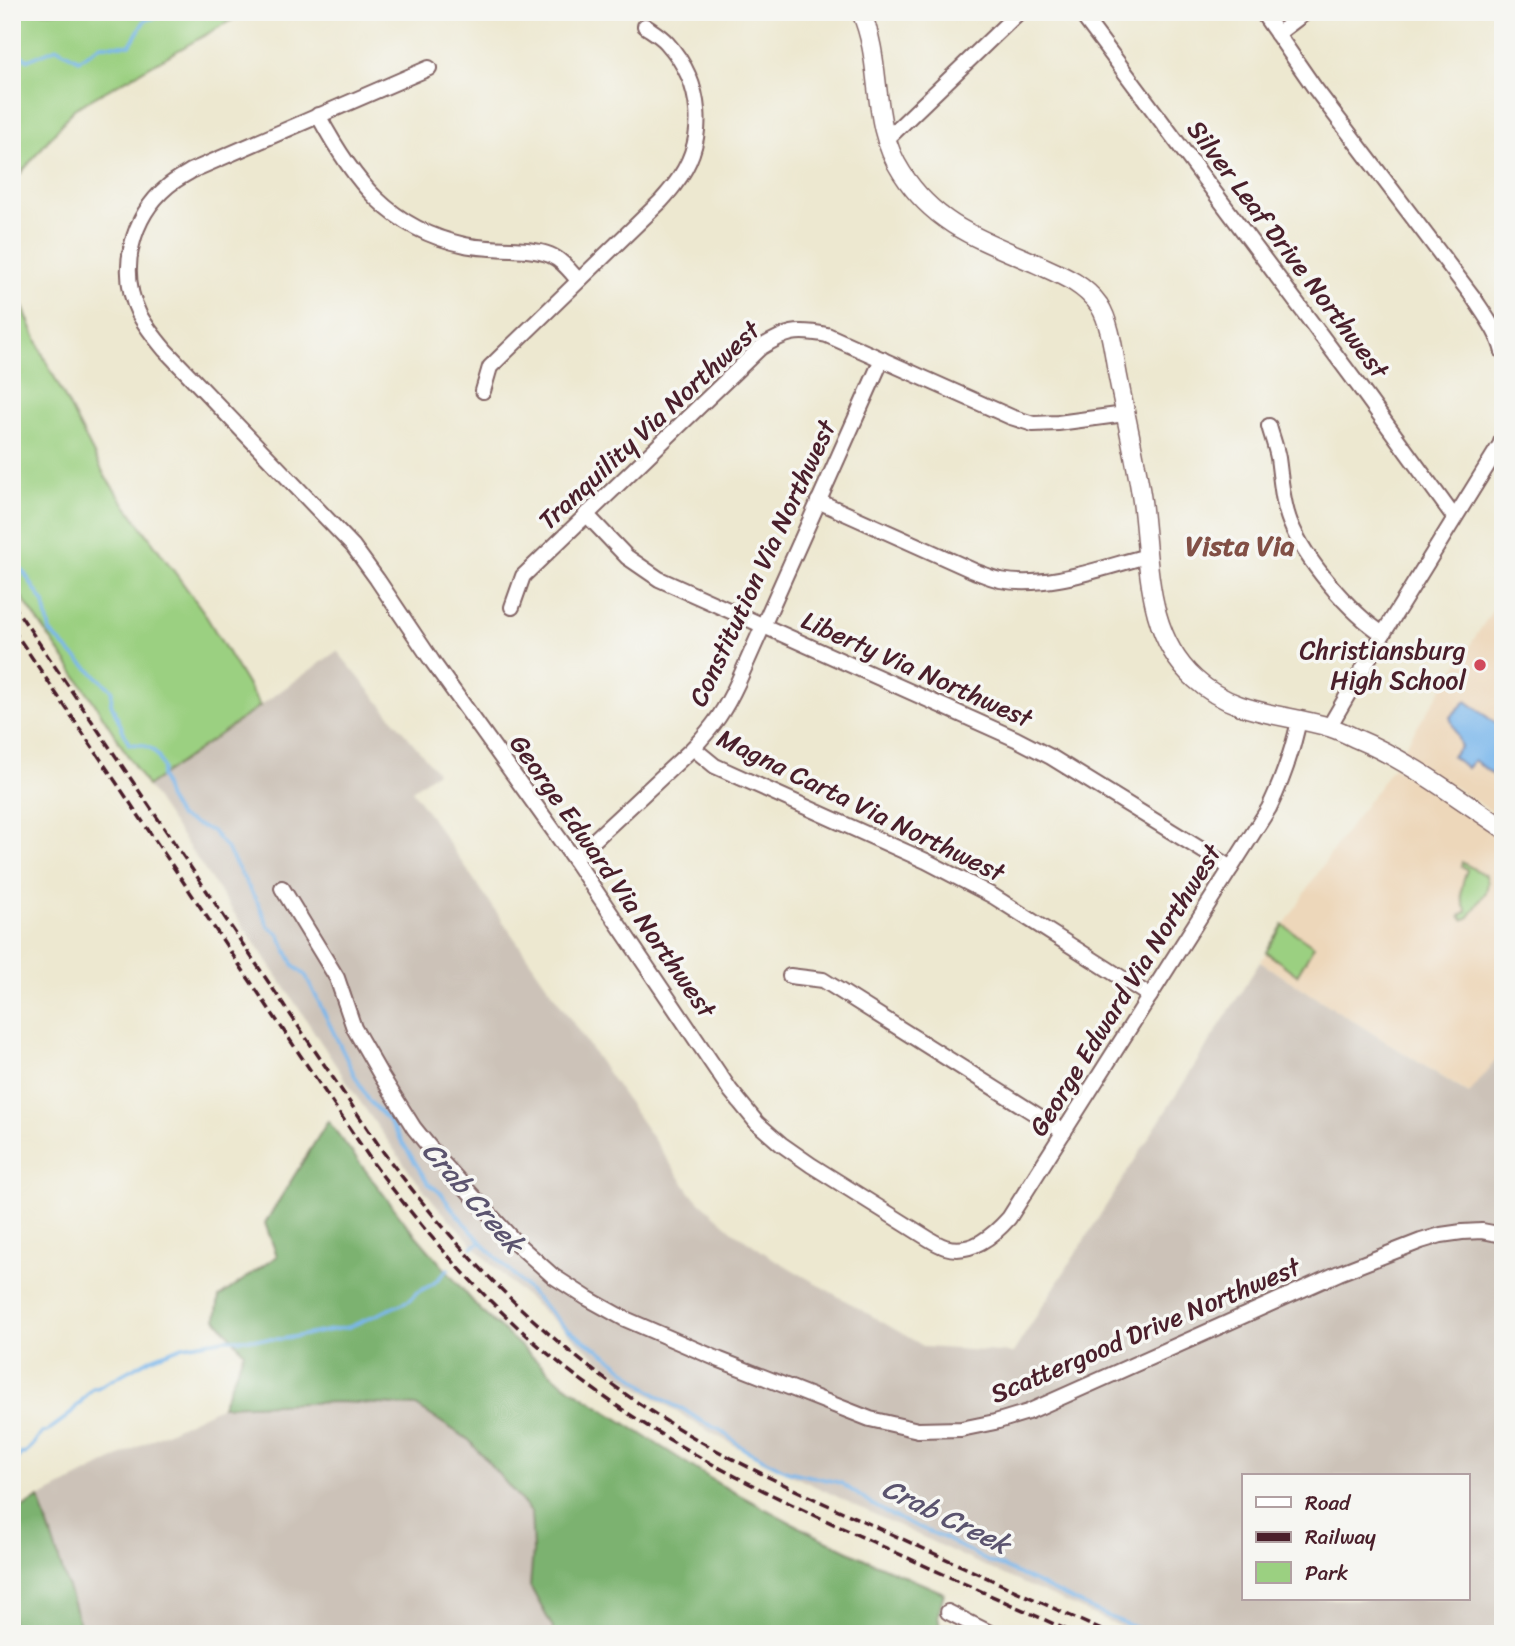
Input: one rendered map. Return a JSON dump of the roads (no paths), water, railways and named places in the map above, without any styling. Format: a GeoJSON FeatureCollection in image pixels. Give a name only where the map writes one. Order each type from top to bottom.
{"type":"FeatureCollection","features":[{"type":"Feature","properties":{"kind":"street"},"geometry":{"type":"LineString","coordinates":[[861,12],[871,43],[880,115],[886,140],[900,170],[914,190],[930,208],[949,223],[1072,280],[1087,291],[1101,307],[1108,329],[1141,500],[1156,611],[1161,627],[1192,677],[1229,702],[1251,710],[1329,727],[1387,753],[1503,828]]}},
{"type":"Feature","properties":{"kind":"street"},"geometry":{"type":"LineString","coordinates":[[886,140],[1019,12]]}},
{"type":"Feature","properties":{"kind":"street","name":"Silver Leaf Drive Northwest"},"geometry":{"type":"LineString","coordinates":[[1080,12],[1454,517]]}},
{"type":"Feature","properties":{"kind":"street"},"geometry":{"type":"LineString","coordinates":[[1262,12],[1314,87],[1489,321],[1503,352]]}},
{"type":"Feature","properties":{"kind":"street"},"geometry":{"type":"LineString","coordinates":[[1277,34],[1306,12]]}},
{"type":"Feature","properties":{"kind":"street"},"geometry":{"type":"LineString","coordinates":[[483,391],[490,367],[661,201],[676,184],[687,165],[697,125],[698,103],[681,62],[665,41],[645,26]]}},
{"type":"Feature","properties":{"kind":"street","name":"George Edward Via Northwest"},"geometry":{"type":"LineString","coordinates":[[429,68],[191,171],[169,186],[154,201],[132,240],[129,277],[133,299],[149,331],[165,350],[353,546],[574,859],[730,1090],[757,1123],[781,1144],[929,1239],[947,1247],[964,1248],[981,1243],[995,1234],[1009,1218],[1269,808],[1293,750],[1299,721]]}},
{"type":"Feature","properties":{"kind":"street"},"geometry":{"type":"LineString","coordinates":[[318,115],[336,149],[369,192],[388,209],[413,225],[440,238],[465,245],[551,255],[564,264],[578,280]]}},
{"type":"Feature","properties":{"kind":"street","name":"Tranquility Via Northwest"},"geometry":{"type":"LineString","coordinates":[[512,607],[523,576],[760,348],[779,336],[792,332],[827,335],[1012,417],[1034,424],[1125,414]]}},
{"type":"Feature","properties":{"kind":"street","name":"Constitution Via Northwest"},"geometry":{"type":"LineString","coordinates":[[574,859],[693,748],[723,712],[882,359]]}},
{"type":"Feature","properties":{"kind":"street"},"geometry":{"type":"LineString","coordinates":[[1269,426],[1277,454],[1289,522],[1303,549],[1350,607],[1383,634]]}},
{"type":"Feature","properties":{"kind":"street"},"geometry":{"type":"LineString","coordinates":[[1329,727],[1503,436]]}},
{"type":"Feature","properties":{"kind":"street"},"geometry":{"type":"LineString","coordinates":[[818,501],[974,571],[999,579],[1029,582],[1056,579],[1147,556]]}},
{"type":"Feature","properties":{"kind":"street","name":"Liberty Via Northwest"},"geometry":{"type":"LineString","coordinates":[[586,514],[613,544],[642,569],[677,588],[1051,757],[1231,868]]}},
{"type":"Feature","properties":{"kind":"street","name":"Magna Carta Via Northwest"},"geometry":{"type":"LineString","coordinates":[[693,748],[715,766],[926,861],[993,896],[1150,996]]}},
{"type":"Feature","properties":{"kind":"street","name":"Scattergood Drive Northwest"},"geometry":{"type":"LineString","coordinates":[[282,888],[337,978],[354,1028],[414,1128],[515,1242],[554,1276],[623,1318],[720,1360],[870,1419],[918,1430],[961,1429],[1006,1419],[1028,1412],[1339,1273],[1421,1241],[1462,1232],[1482,1231],[1503,1235]]}},
{"type":"Feature","properties":{"kind":"street"},"geometry":{"type":"LineString","coordinates":[[790,976],[823,979],[1064,1132]]}},
{"type":"Feature","properties":{"kind":"street"},"geometry":{"type":"LineString","coordinates":[[948,1612],[992,1634]]}},
{"type":"Feature","properties":{"kind":"water"},"geometry":{"type":"Polygon","coordinates":[[[1466,701],[1503,729],[1503,781],[1474,760],[1467,768],[1452,756],[1461,747],[1450,717],[1466,701]]]}},
{"type":"Feature","properties":{"kind":"waterway"},"geometry":{"type":"LineString","coordinates":[[12,49],[28,60],[57,48],[79,60],[101,45],[130,45],[145,20],[170,12]]}},
{"type":"Feature","properties":{"kind":"waterway","name":"Crab Creek"},"geometry":{"type":"LineString","coordinates":[[12,551],[44,603],[50,632],[112,690],[111,703],[129,744],[143,745],[158,756],[163,768],[161,776],[168,799],[179,817],[212,831],[227,849],[268,926],[278,933],[294,966],[306,976],[369,1101],[389,1121],[428,1183],[442,1194],[481,1242],[567,1329],[608,1356],[652,1392],[720,1430],[744,1449],[787,1471],[841,1483],[897,1518],[1151,1634]]}},
{"type":"Feature","properties":{"kind":"waterway"},"geometry":{"type":"LineString","coordinates":[[472,1247],[481,1242]]}},
{"type":"Feature","properties":{"kind":"waterway"},"geometry":{"type":"LineString","coordinates":[[12,1464],[22,1453],[25,1454],[43,1432],[68,1416],[93,1388],[152,1358],[183,1346],[225,1339],[282,1339],[349,1327],[410,1300],[416,1293],[433,1284],[448,1269]]}},
{"type":"Feature","properties":{"kind":"railway"},"geometry":{"type":"LineString","coordinates":[[12,603],[384,1153],[445,1229],[512,1300],[548,1333],[625,1394],[716,1450],[794,1490],[1110,1634]]}},
{"type":"Feature","properties":{"kind":"railway"},"geometry":{"type":"LineString","coordinates":[[12,628],[373,1163],[424,1228],[508,1318],[570,1372],[603,1396],[701,1458],[803,1510],[1076,1634]]}},
{"type":"Feature","properties":{"kind":"place","name":"Christiansburg High School"},"geometry":{"type":"Point","coordinates":[1480,665]}},
{"type":"Feature","properties":{"kind":"district","name":"Vista Via"},"geometry":{"type":"Point","coordinates":[1240,545]}}]}
